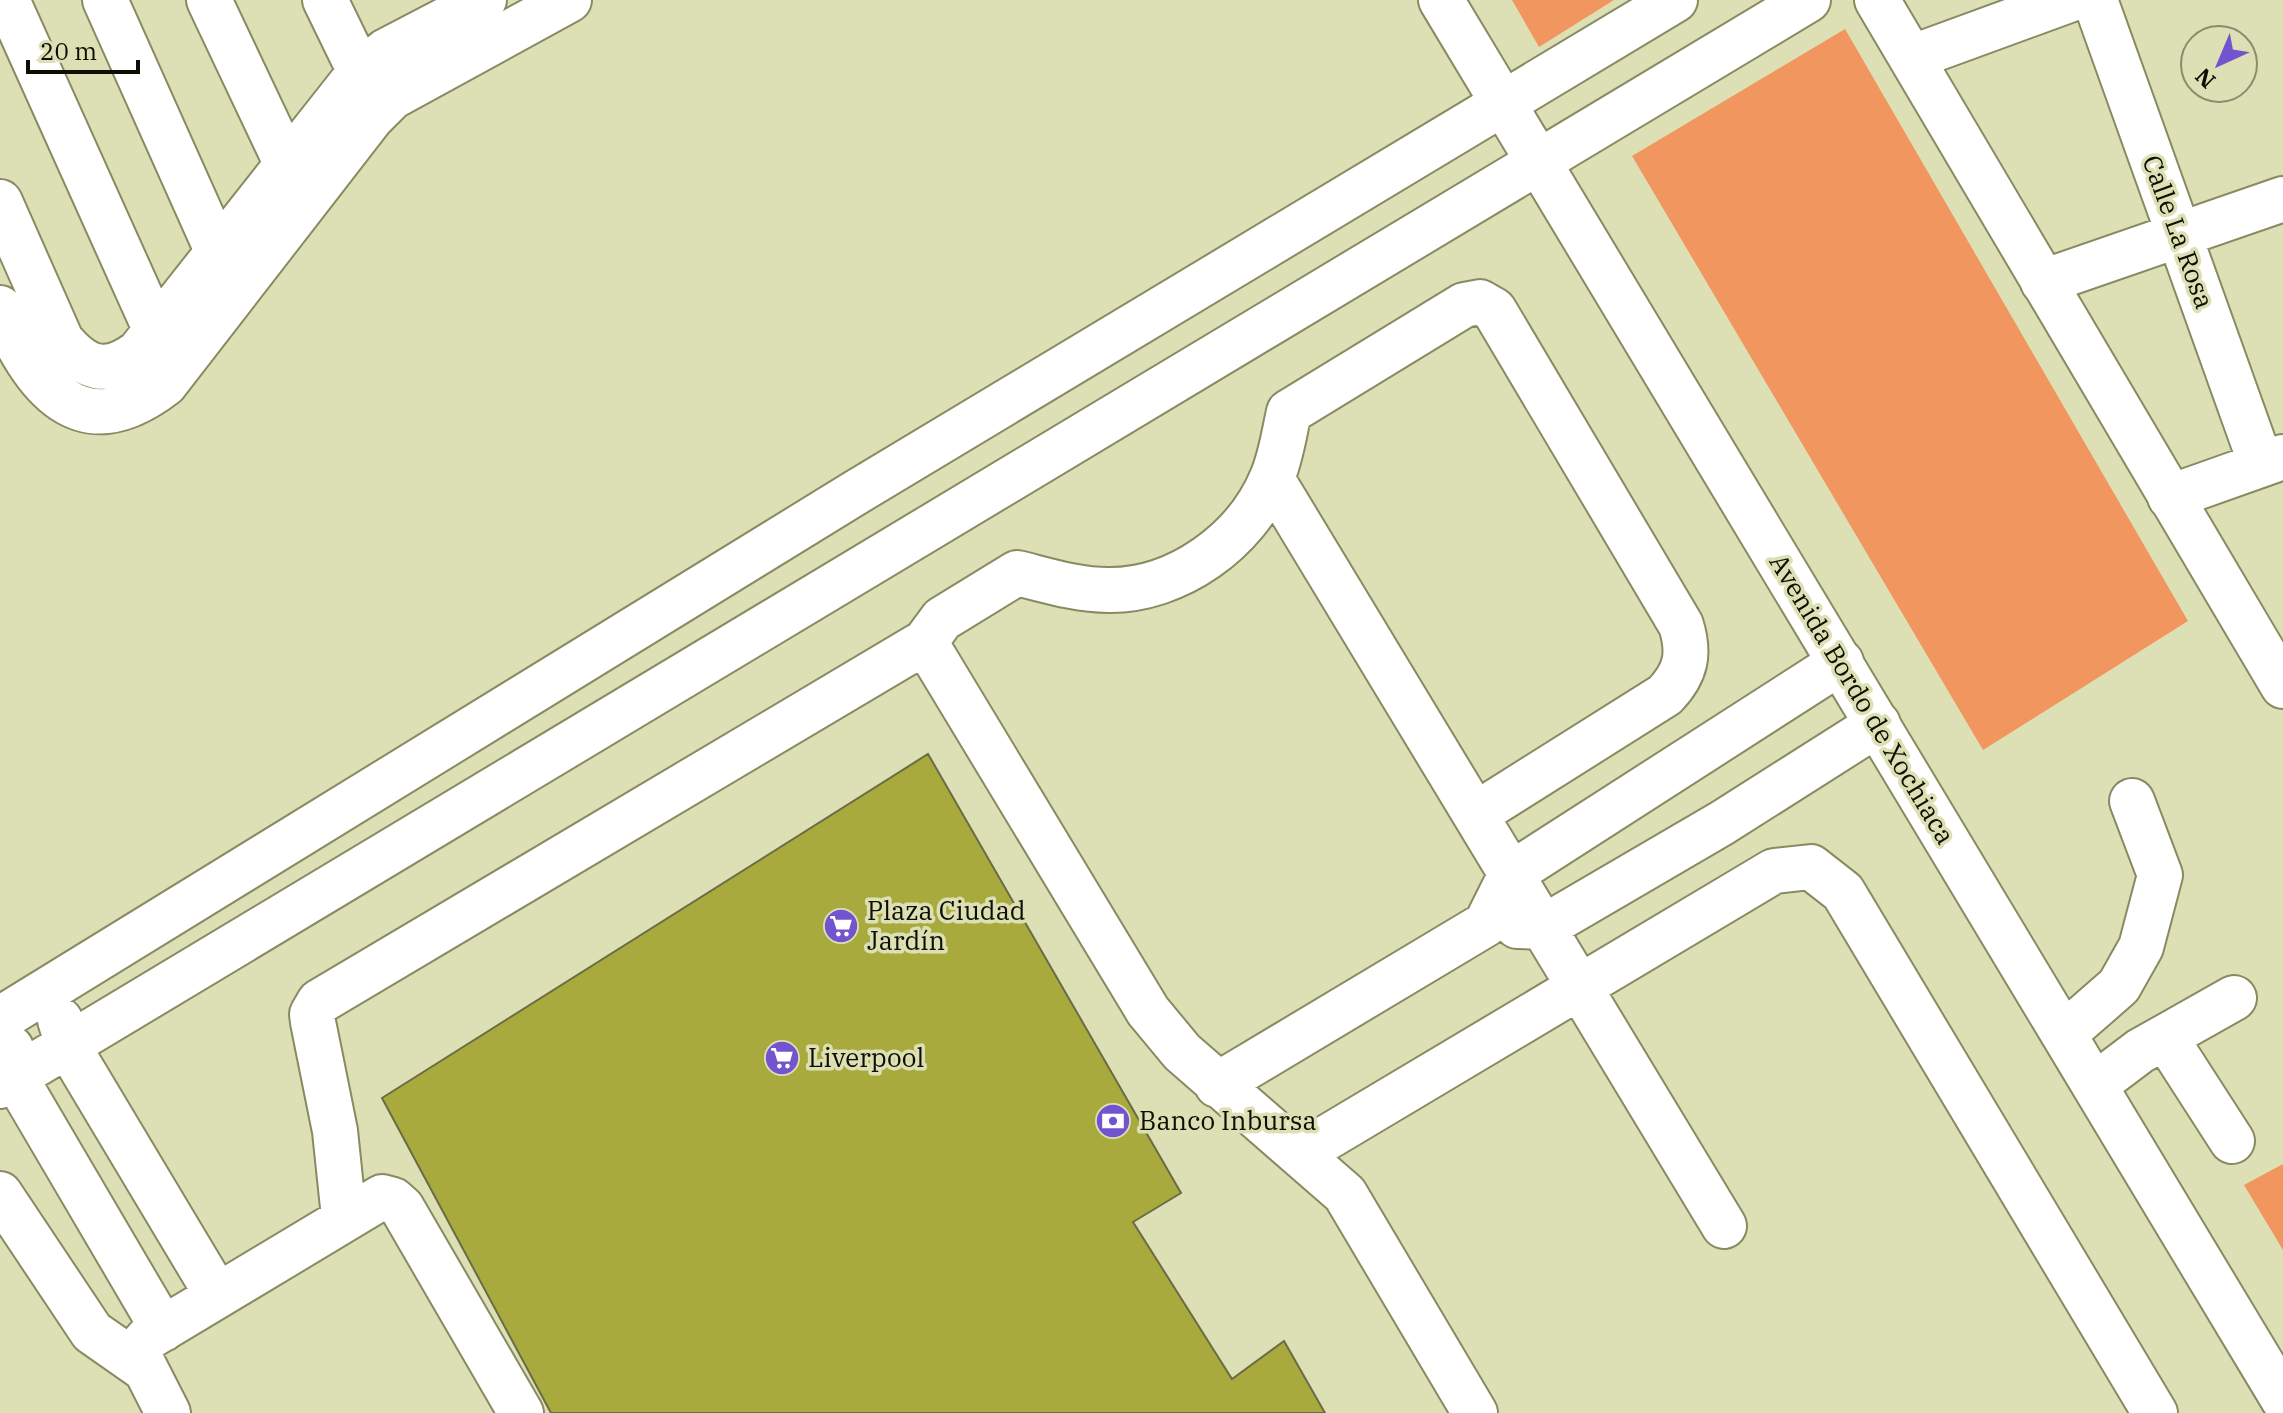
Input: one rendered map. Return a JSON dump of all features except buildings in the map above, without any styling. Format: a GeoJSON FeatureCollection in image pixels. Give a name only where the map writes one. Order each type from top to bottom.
{"type":"FeatureCollection","features":[{"type":"Feature","properties":{"kind":"street"},"geometry":{"type":"LineString","coordinates":[[7,0],[167,349]]}},
{"type":"Feature","properties":{"kind":"street"},"geometry":{"type":"LineString","coordinates":[[105,0],[217,253],[237,291]]}},
{"type":"Feature","properties":{"kind":"street"},"geometry":{"type":"LineString","coordinates":[[209,0],[296,184]]}},
{"type":"Feature","properties":{"kind":"street"},"geometry":{"type":"LineString","coordinates":[[325,0],[360,72]]}},
{"type":"Feature","properties":{"kind":"street"},"geometry":{"type":"LineString","coordinates":[[0,202],[61,340],[75,357],[97,366],[119,367],[139,352],[167,349],[237,291],[360,72],[438,11],[484,0]]}},
{"type":"Feature","properties":{"kind":"street","name":"Avenida Bordo de Xochiaca"},"geometry":{"type":"LineString","coordinates":[[1441,0],[2283,1399]]}},
{"type":"Feature","properties":{"kind":"street"},"geometry":{"type":"LineString","coordinates":[[163,1329],[8,1082],[9,1014],[855,493],[1675,0]]}},
{"type":"Feature","properties":{"kind":"street"},"geometry":{"type":"LineString","coordinates":[[8,1082],[1808,0]]}},
{"type":"Feature","properties":{"kind":"street"},"geometry":{"type":"LineString","coordinates":[[1877,0],[2283,686]]}},
{"type":"Feature","properties":{"kind":"street"},"geometry":{"type":"LineString","coordinates":[[1913,57],[2069,0]]}},
{"type":"Feature","properties":{"kind":"street","name":"Calle La Rosa"},"geometry":{"type":"LineString","coordinates":[[2095,0],[2178,236],[2272,461]]}},
{"type":"Feature","properties":{"kind":"street"},"geometry":{"type":"LineString","coordinates":[[0,308],[21,355],[40,380],[62,400],[87,410],[113,412],[140,403],[165,384],[167,349],[217,253],[392,97],[544,6]]}},
{"type":"Feature","properties":{"kind":"street"},"geometry":{"type":"LineString","coordinates":[[2043,282],[2283,199]]}},
{"type":"Feature","properties":{"kind":"street"},"geometry":{"type":"LineString","coordinates":[[344,1217],[335,1131],[312,1014],[319,1002],[925,642],[942,619],[1017,573],[1108,590],[1140,587],[1175,577],[1207,558],[1232,536],[1256,508],[1272,479],[1289,412],[1464,305],[1480,302],[1494,310],[1681,625],[1687,643],[1686,662],[1679,680],[1665,695],[1476,814]]}},
{"type":"Feature","properties":{"kind":"street"},"geometry":{"type":"LineString","coordinates":[[2170,497],[2272,461]]}},
{"type":"Feature","properties":{"kind":"street"},"geometry":{"type":"LineString","coordinates":[[1272,479],[1724,1226]]}},
{"type":"Feature","properties":{"kind":"street"},"geometry":{"type":"LineString","coordinates":[[855,493],[887,551]]}},
{"type":"Feature","properties":{"kind":"street"},"geometry":{"type":"LineString","coordinates":[[925,642],[1131,986],[1182,1052],[1345,1194],[1475,1413]]}},
{"type":"Feature","properties":{"kind":"street"},"geometry":{"type":"LineString","coordinates":[[1217,1085],[1486,924],[1511,874],[1841,662]]}},
{"type":"Feature","properties":{"kind":"street"},"geometry":{"type":"LineString","coordinates":[[1486,924],[1544,927],[1722,823],[1878,724]]}},
{"type":"Feature","properties":{"kind":"street"},"geometry":{"type":"LineString","coordinates":[[2064,1034],[2119,986],[2141,947],[2160,875],[2132,801]]}},
{"type":"Feature","properties":{"kind":"street"},"geometry":{"type":"LineString","coordinates":[[1301,1153],[1774,871],[1811,867],[1826,875],[1843,892],[2155,1413]]}},
{"type":"Feature","properties":{"kind":"street"},"geometry":{"type":"LineString","coordinates":[[64,981],[60,1021],[68,1046],[217,1295]]}},
{"type":"Feature","properties":{"kind":"street"},"geometry":{"type":"LineString","coordinates":[[2095,1085],[2165,1037],[2234,998]]}},
{"type":"Feature","properties":{"kind":"street"},"geometry":{"type":"LineString","coordinates":[[2165,1037],[2232,1141]]}},
{"type":"Feature","properties":{"kind":"street"},"geometry":{"type":"LineString","coordinates":[[168,1413],[142,1367],[139,1356],[142,1345],[217,1295],[382,1197],[402,1208],[521,1413]]}},
{"type":"Feature","properties":{"kind":"street"},"geometry":{"type":"LineString","coordinates":[[4,1208],[92,1332],[142,1367]]}},
{"type":"Feature","properties":{"kind":"shaded area"},"geometry":{"type":"Polygon","coordinates":[[[1512,0],[1614,0],[1539,47],[1512,0]]]}},
{"type":"Feature","properties":{"kind":"shaded area"},"geometry":{"type":"Polygon","coordinates":[[[1845,29],[2188,621],[1983,750],[1632,156],[1845,29]]]}},
{"type":"Feature","properties":{"kind":"shaded area"},"geometry":{"type":"Polygon","coordinates":[[[2283,1164],[2283,1250],[2244,1185],[2283,1164]]]}},
{"type":"Feature","properties":{"kind":"place","name":"Plaza Ciudad Jardín"},"geometry":{"type":"Point","coordinates":[841,926]}},
{"type":"Feature","properties":{"kind":"place","name":"Liverpool"},"geometry":{"type":"Point","coordinates":[782,1058]}},
{"type":"Feature","properties":{"kind":"place","name":"Banco Inbursa"},"geometry":{"type":"Point","coordinates":[1113,1121]}}]}
